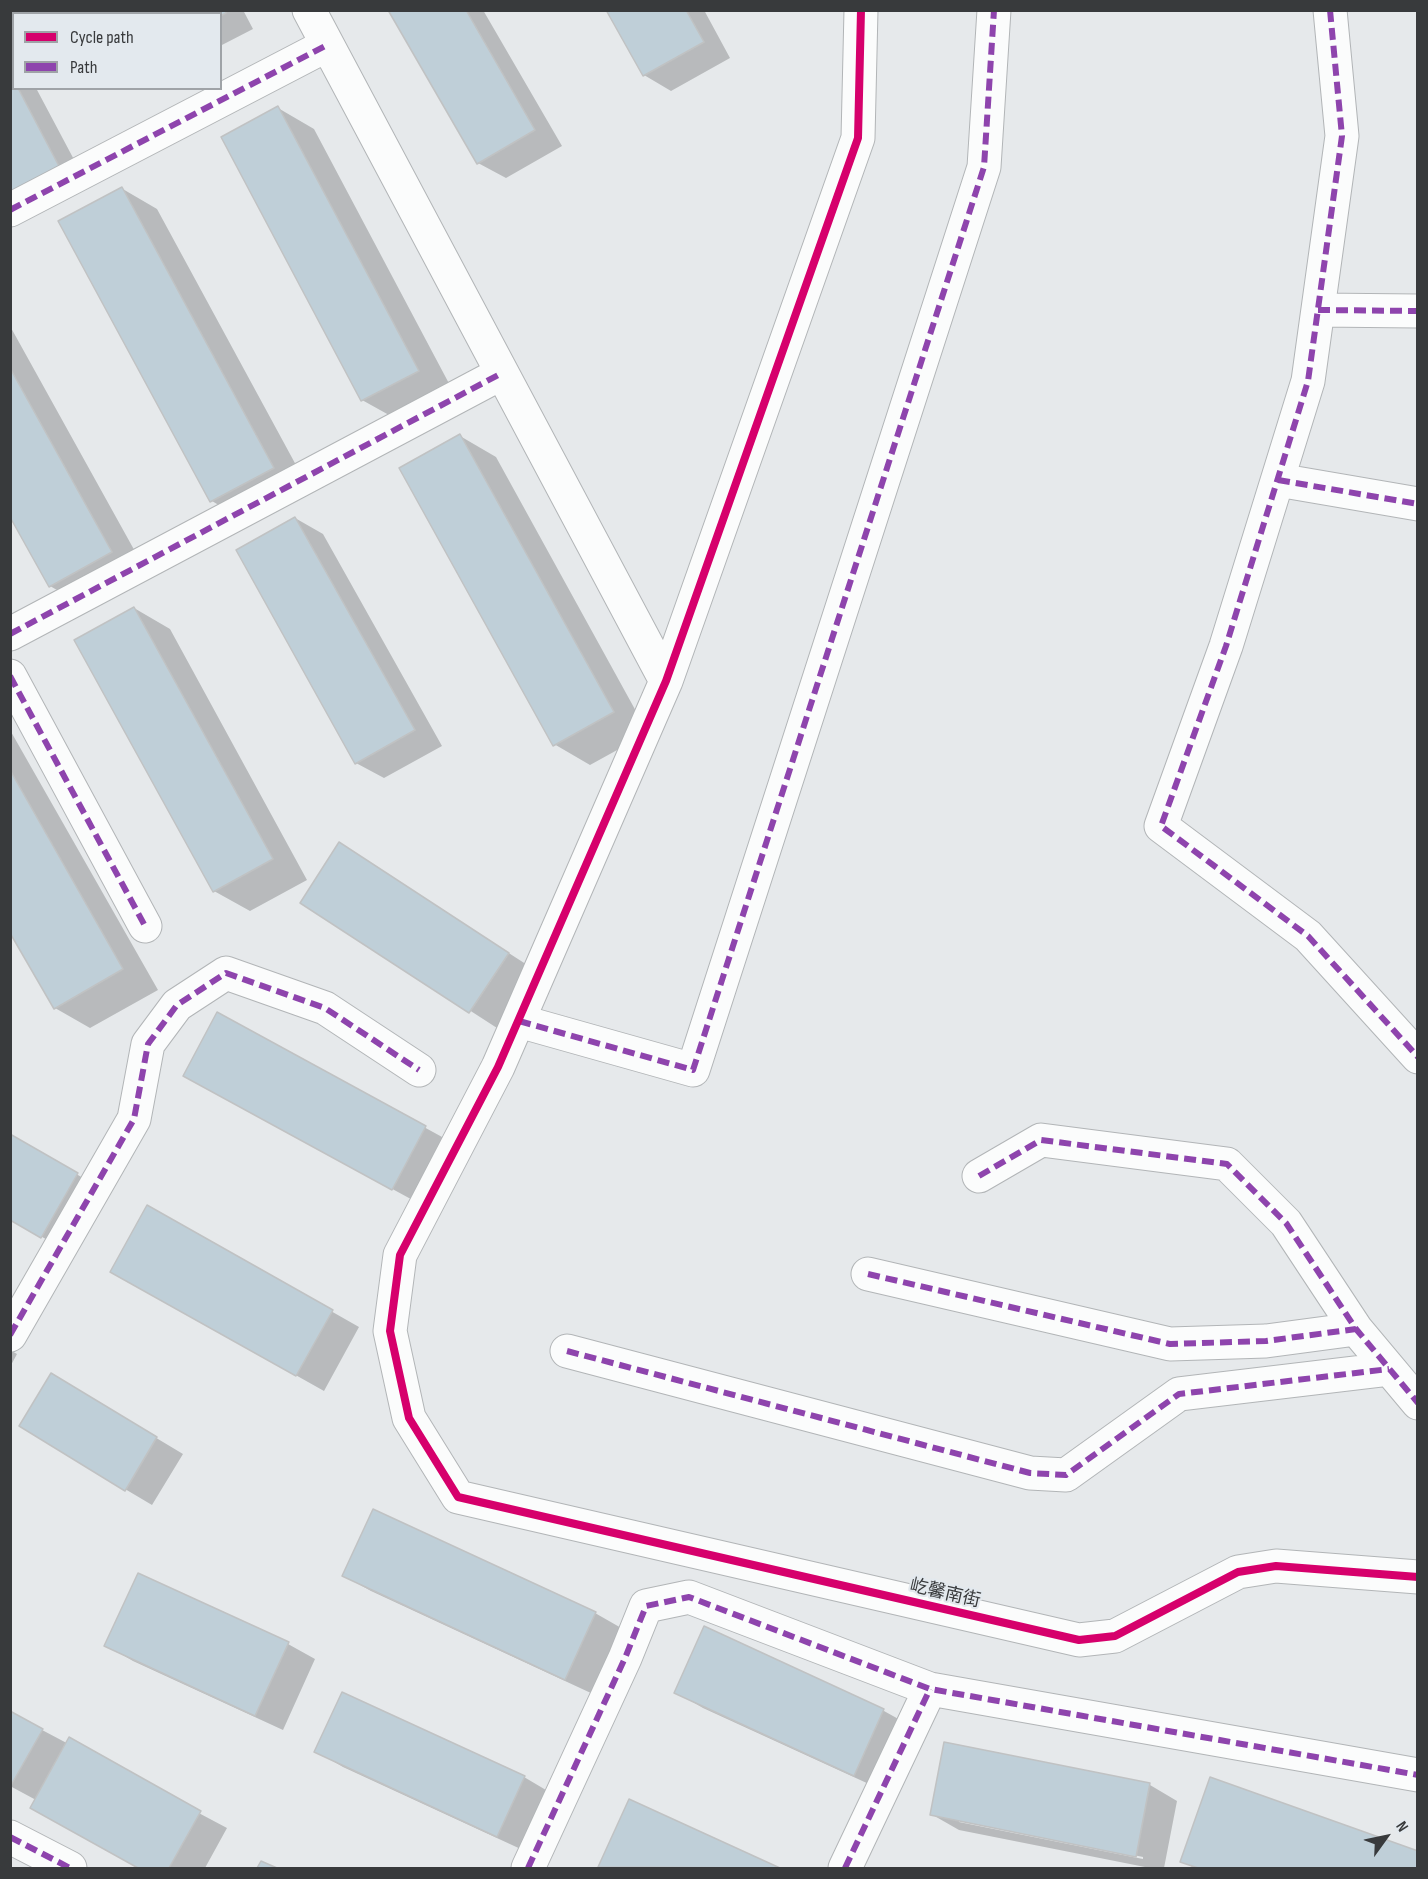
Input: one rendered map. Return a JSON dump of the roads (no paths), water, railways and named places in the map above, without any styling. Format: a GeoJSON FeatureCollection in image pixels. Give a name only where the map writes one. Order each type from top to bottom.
{"type":"FeatureCollection","features":[{"type":"Feature","properties":{"kind":"street"},"geometry":{"type":"LineString","coordinates":[[309,10],[666,681]]}},
{"type":"Feature","properties":{"kind":"street"},"geometry":{"type":"LineString","coordinates":[[861,10],[858,138],[666,681],[519,1021],[693,1070],[984,167],[994,10]]}},
{"type":"Feature","properties":{"kind":"street"},"geometry":{"type":"LineString","coordinates":[[1330,10],[1342,136],[1308,381],[1226,646],[1161,826],[1308,936],[1418,1057]]}},
{"type":"Feature","properties":{"kind":"street"},"geometry":{"type":"LineString","coordinates":[[10,210],[327,45]]}},
{"type":"Feature","properties":{"kind":"street"},"geometry":{"type":"LineString","coordinates":[[1318,310],[1418,311]]}},
{"type":"Feature","properties":{"kind":"street"},"geometry":{"type":"LineString","coordinates":[[10,634],[502,372]]}},
{"type":"Feature","properties":{"kind":"street"},"geometry":{"type":"LineString","coordinates":[[1278,480],[1418,504]]}},
{"type":"Feature","properties":{"kind":"street"},"geometry":{"type":"LineString","coordinates":[[10,676],[146,926]]}},
{"type":"Feature","properties":{"kind":"street"},"geometry":{"type":"LineString","coordinates":[[10,1335],[134,1119],[148,1044],[177,1005],[226,973],[325,1008],[419,1070]]}},
{"type":"Feature","properties":{"kind":"street","name":"屹馨南街"},"geometry":{"type":"LineString","coordinates":[[519,1021],[498,1067],[400,1255],[390,1331],[409,1418],[458,1497],[1079,1640],[1115,1636],[1238,1572],[1276,1566],[1418,1577]]}},
{"type":"Feature","properties":{"kind":"street"},"geometry":{"type":"LineString","coordinates":[[979,1176],[1041,1140],[1227,1164],[1286,1223],[1356,1329],[1418,1403]]}},
{"type":"Feature","properties":{"kind":"street"},"geometry":{"type":"LineString","coordinates":[[868,1274],[1170,1344],[1266,1341],[1356,1329]]}},
{"type":"Feature","properties":{"kind":"street"},"geometry":{"type":"LineString","coordinates":[[567,1352],[1030,1473],[1066,1475],[1179,1394],[1389,1369]]}},
{"type":"Feature","properties":{"kind":"street"},"geometry":{"type":"LineString","coordinates":[[528,1869],[646,1606],[689,1597],[930,1689],[1418,1775]]}},
{"type":"Feature","properties":{"kind":"street"},"geometry":{"type":"LineString","coordinates":[[845,1869],[930,1689]]}},
{"type":"Feature","properties":{"kind":"street"},"geometry":{"type":"LineString","coordinates":[[10,1838],[70,1869]]}}]}
